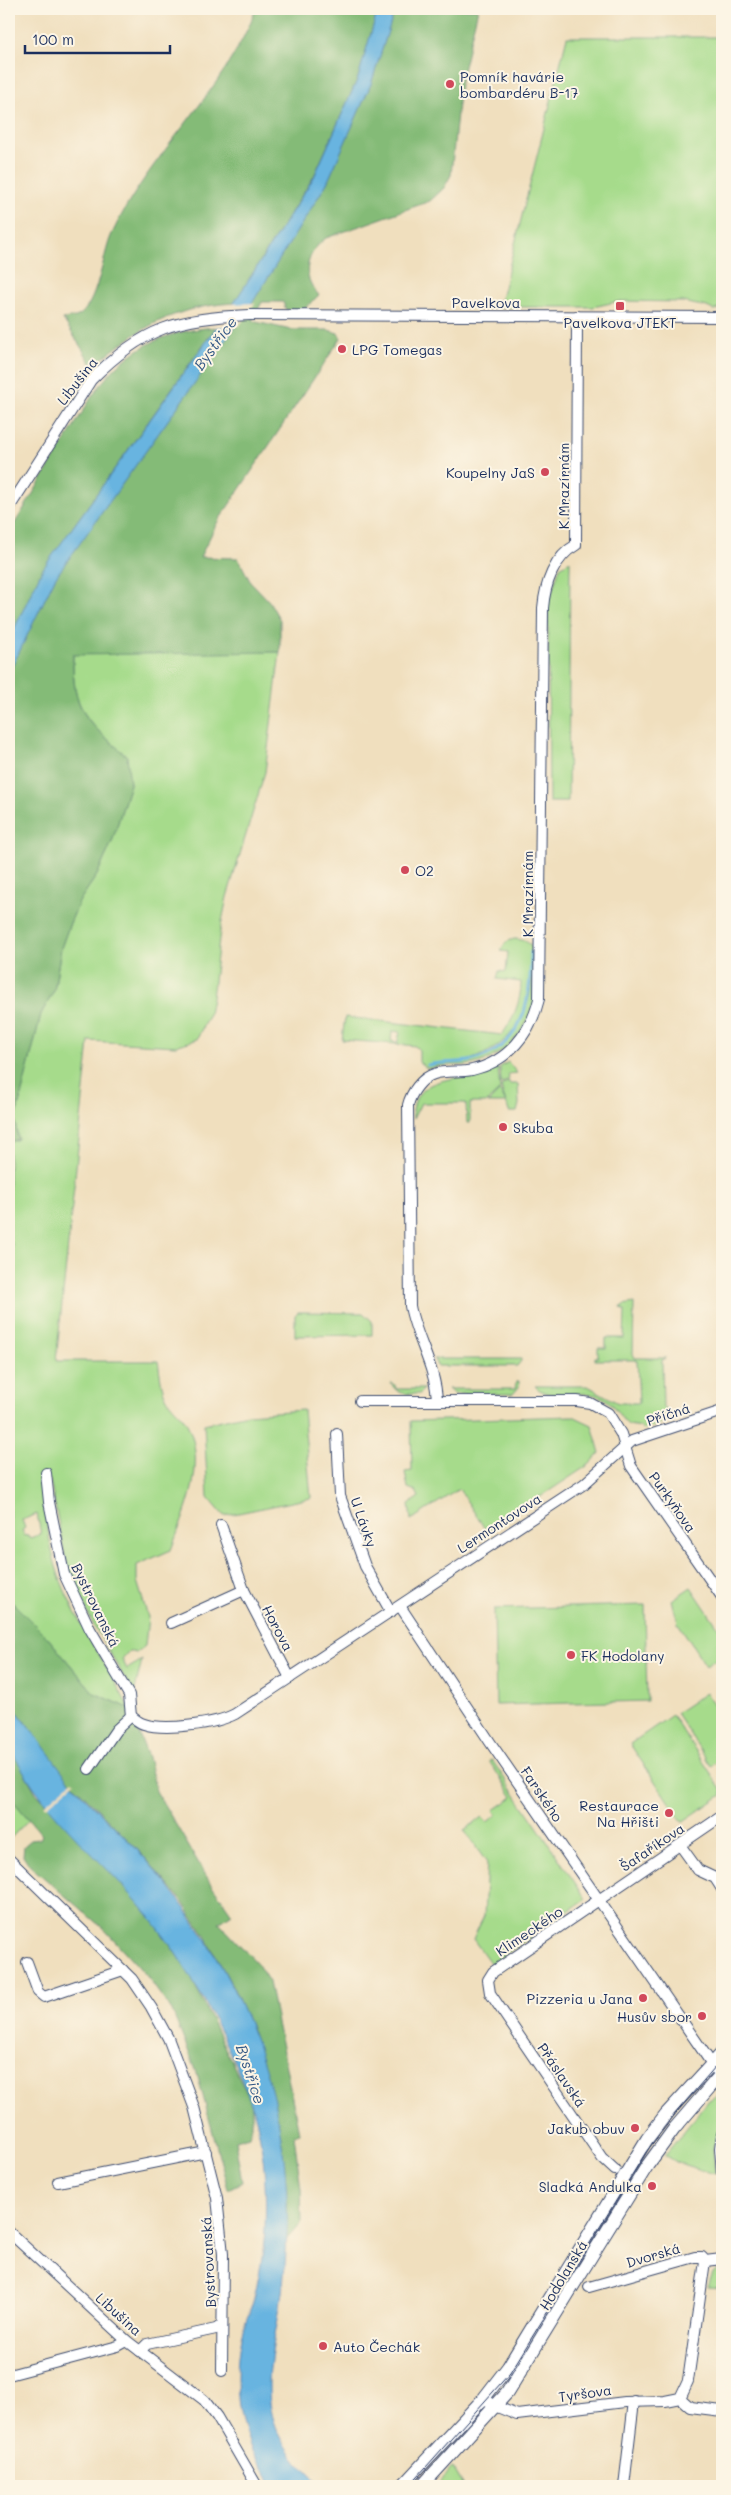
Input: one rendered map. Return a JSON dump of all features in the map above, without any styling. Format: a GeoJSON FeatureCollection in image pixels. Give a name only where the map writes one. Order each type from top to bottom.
{"type":"FeatureCollection","features":[{"type":"Feature","properties":{"kind":"main road"},"geometry":{"type":"LineString","coordinates":[[405,2485],[484,2398],[520,2348],[647,2139],[666,2114],[718,2072],[722,2053]]}},
{"type":"Feature","properties":{"kind":"main road","name":"Hodolanská"},"geometry":{"type":"LineString","coordinates":[[422,2486],[495,2406],[525,2367],[647,2166],[718,2072]]}},
{"type":"Feature","properties":{"kind":"street","name":"K Mrazírnám"},"geometry":{"type":"LineString","coordinates":[[437,1401],[435,1378],[414,1324],[410,1306],[408,1105],[413,1092],[429,1076],[479,1068],[509,1052],[527,1032],[539,999],[542,614],[545,589],[551,574],[565,553],[576,545],[577,316]]}},
{"type":"Feature","properties":{"kind":"street","name":"Pavelkova"},"geometry":{"type":"LineString","coordinates":[[206,317],[722,317]]}},
{"type":"Feature","properties":{"kind":"street","name":"Libušina"},"geometry":{"type":"LineString","coordinates":[[9,508],[79,397],[107,364],[135,342],[151,333],[179,322],[206,317]]}},
{"type":"Feature","properties":{"kind":"street"},"geometry":{"type":"LineString","coordinates":[[360,1401],[590,1403],[608,1413],[621,1434],[624,1446]]}},
{"type":"Feature","properties":{"kind":"street","name":"Příčná"},"geometry":{"type":"LineString","coordinates":[[624,1446],[639,1438],[722,1411]]}},
{"type":"Feature","properties":{"kind":"street","name":"U Lávky"},"geometry":{"type":"LineString","coordinates":[[337,1434],[340,1496],[370,1576],[395,1609]]}},
{"type":"Feature","properties":{"kind":"street","name":"Purkyňova"},"geometry":{"type":"LineString","coordinates":[[624,1446],[631,1466],[722,1597]]}},
{"type":"Feature","properties":{"kind":"street","name":"Lermontovova"},"geometry":{"type":"LineString","coordinates":[[131,1716],[142,1724],[153,1726],[190,1726],[222,1720],[290,1678],[584,1484],[624,1446]]}},
{"type":"Feature","properties":{"kind":"street","name":"Bystrovanská"},"geometry":{"type":"LineString","coordinates":[[46,1473],[49,1502],[64,1574],[90,1629],[129,1696],[131,1716]]}},
{"type":"Feature","properties":{"kind":"street","name":"Horova"},"geometry":{"type":"LineString","coordinates":[[221,1525],[244,1590],[290,1678]]}},
{"type":"Feature","properties":{"kind":"street"},"geometry":{"type":"LineString","coordinates":[[171,1623],[244,1590]]}},
{"type":"Feature","properties":{"kind":"street","name":"Farského"},"geometry":{"type":"LineString","coordinates":[[395,1609],[718,2072]]}},
{"type":"Feature","properties":{"kind":"street"},"geometry":{"type":"LineString","coordinates":[[89,1769],[99,1758],[116,1730],[131,1716]]}},
{"type":"Feature","properties":{"kind":"street","name":"Šafaříkova"},"geometry":{"type":"LineString","coordinates":[[598,1901],[722,1816]]}},
{"type":"Feature","properties":{"kind":"street"},"geometry":{"type":"LineString","coordinates":[[680,1845],[698,1870],[715,1878],[722,1889]]}},
{"type":"Feature","properties":{"kind":"street","name":"Bystrovanská"},"geometry":{"type":"LineString","coordinates":[[9,1859],[123,1970],[151,2007],[168,2038],[194,2107],[206,2152],[220,2220],[224,2302],[222,2371]]}},
{"type":"Feature","properties":{"kind":"street","name":"Klimeckého"},"geometry":{"type":"LineString","coordinates":[[488,1992],[488,1980],[491,1974],[598,1901]]}},
{"type":"Feature","properties":{"kind":"street"},"geometry":{"type":"LineString","coordinates":[[27,1962],[38,1992],[44,1997],[123,1970]]}},
{"type":"Feature","properties":{"kind":"street","name":"Přáslavská"},"geometry":{"type":"LineString","coordinates":[[488,1992],[602,2158],[615,2170]]}},
{"type":"Feature","properties":{"kind":"street"},"geometry":{"type":"LineString","coordinates":[[722,2134],[720,2148],[722,2172]]}},
{"type":"Feature","properties":{"kind":"street"},"geometry":{"type":"LineString","coordinates":[[58,2182],[206,2152]]}},
{"type":"Feature","properties":{"kind":"street","name":"Libušina"},"geometry":{"type":"LineString","coordinates":[[9,2232],[127,2341],[204,2400],[214,2412],[257,2486]]}},
{"type":"Feature","properties":{"kind":"street","name":"Dvorská"},"geometry":{"type":"LineString","coordinates":[[590,2286],[695,2257],[702,2258],[705,2261],[722,2259]]}},
{"type":"Feature","properties":{"kind":"street"},"geometry":{"type":"LineString","coordinates":[[705,2261],[688,2381],[680,2398],[690,2407],[722,2411]]}},
{"type":"Feature","properties":{"kind":"street"},"geometry":{"type":"LineString","coordinates":[[140,2351],[148,2344],[216,2329],[222,2325]]}},
{"type":"Feature","properties":{"kind":"street"},"geometry":{"type":"LineString","coordinates":[[9,2375],[118,2346],[127,2341]]}},
{"type":"Feature","properties":{"kind":"street","name":"Tyršova"},"geometry":{"type":"LineString","coordinates":[[484,2398],[512,2414],[523,2415],[634,2401],[665,2401],[680,2398]]}},
{"type":"Feature","properties":{"kind":"street"},"geometry":{"type":"LineString","coordinates":[[624,2486],[634,2401]]}},
{"type":"Feature","properties":{"kind":"green space"},"geometry":{"type":"Polygon","coordinates":[[[256,9],[378,9],[358,78],[314,176],[234,303],[193,309],[158,322],[142,330],[93,366],[63,319],[78,316],[90,302],[99,279],[111,236],[127,206],[145,178],[225,69],[242,40],[256,9]]]}},
{"type":"Feature","properties":{"kind":"green space"},"geometry":{"type":"Polygon","coordinates":[[[395,9],[478,9],[460,83],[451,175],[444,188],[430,201],[326,238],[314,251],[308,265],[309,280],[319,295],[304,309],[286,310],[283,302],[262,302],[252,321],[291,330],[328,330],[338,333],[341,338],[217,523],[200,557],[238,558],[250,581],[269,601],[280,620],[280,652],[73,655],[73,674],[79,702],[84,713],[92,723],[127,756],[130,784],[112,842],[97,875],[80,900],[61,948],[54,991],[41,1014],[15,1121],[18,1139],[10,1142],[9,1145],[9,673],[55,578],[254,300],[327,183],[371,84],[395,9]]]}},
{"type":"Feature","properties":{"kind":"green space"},"geometry":{"type":"Polygon","coordinates":[[[567,37],[722,37],[722,311],[716,308],[715,311],[707,307],[683,302],[620,301],[593,307],[499,307],[567,37]]]}},
{"type":"Feature","properties":{"kind":"green space"},"geometry":{"type":"Polygon","coordinates":[[[216,327],[42,570],[9,640],[9,533],[91,398],[116,368],[144,346],[177,333],[216,327]]]}},
{"type":"Feature","properties":{"kind":"green space"},"geometry":{"type":"Polygon","coordinates":[[[570,561],[568,802],[549,802],[548,604],[560,567],[570,561]]]}},
{"type":"Feature","properties":{"kind":"green space"},"geometry":{"type":"Polygon","coordinates":[[[280,652],[265,772],[227,897],[220,931],[209,1014],[197,1039],[176,1046],[89,1041],[56,1361],[158,1361],[165,1395],[169,1403],[188,1426],[193,1441],[195,1457],[195,1473],[188,1505],[171,1550],[137,1565],[137,1581],[148,1617],[145,1646],[136,1653],[129,1651],[122,1659],[127,1669],[142,1660],[134,1694],[92,1622],[68,1571],[50,1480],[42,1482],[50,1542],[59,1576],[83,1627],[129,1708],[94,1693],[47,1637],[9,1599],[9,1248],[13,1244],[9,1245],[9,1145],[10,1142],[18,1139],[15,1121],[41,1014],[54,991],[61,948],[80,900],[97,875],[112,842],[130,784],[126,756],[91,723],[79,702],[73,673],[73,654],[280,652]],[[37,1514],[22,1520],[25,1528],[22,1530],[25,1536],[28,1535],[30,1538],[41,1534],[37,1514]]]}},
{"type":"Feature","properties":{"kind":"green space"},"geometry":{"type":"Polygon","coordinates":[[[512,940],[525,941],[529,943],[533,950],[536,992],[530,1016],[524,1027],[507,1047],[497,1054],[474,1064],[439,1066],[428,1069],[419,1062],[419,1050],[415,1046],[397,1044],[400,1032],[392,1031],[391,1041],[396,1042],[396,1044],[342,1040],[345,1017],[502,1035],[516,1010],[521,990],[521,982],[497,979],[499,971],[506,972],[508,952],[501,951],[506,943],[512,940]],[[531,977],[525,1007],[514,1030],[495,1048],[467,1061],[481,1058],[505,1044],[520,1021],[526,1008],[532,981],[531,977]]]}},
{"type":"Feature","properties":{"kind":"green space"},"geometry":{"type":"Polygon","coordinates":[[[508,1062],[517,1073],[508,1074],[509,1079],[501,1084],[500,1067],[508,1062]]]}},
{"type":"Feature","properties":{"kind":"green space"},"geometry":{"type":"Polygon","coordinates":[[[498,1068],[500,1090],[486,1103],[470,1103],[470,1123],[467,1123],[466,1103],[421,1103],[413,1119],[415,1103],[421,1092],[431,1085],[444,1080],[486,1073],[498,1068]]]}},
{"type":"Feature","properties":{"kind":"green space"},"geometry":{"type":"Polygon","coordinates":[[[509,1081],[509,1084],[518,1084],[519,1104],[517,1112],[509,1112],[501,1086],[509,1081]]]}},
{"type":"Feature","properties":{"kind":"green space"},"geometry":{"type":"Polygon","coordinates":[[[500,1091],[506,1103],[488,1103],[500,1091]]]}},
{"type":"Feature","properties":{"kind":"green space"},"geometry":{"type":"Polygon","coordinates":[[[634,1303],[633,1354],[635,1358],[666,1358],[662,1360],[663,1408],[668,1409],[666,1418],[663,1421],[656,1426],[642,1430],[641,1427],[628,1425],[612,1405],[603,1398],[590,1394],[548,1393],[541,1391],[535,1386],[588,1386],[618,1403],[639,1403],[637,1360],[595,1360],[595,1357],[598,1357],[598,1348],[606,1348],[606,1338],[624,1338],[625,1311],[621,1308],[623,1305],[634,1303]]]}},
{"type":"Feature","properties":{"kind":"green space"},"geometry":{"type":"Polygon","coordinates":[[[298,1312],[363,1313],[372,1321],[372,1335],[295,1336],[295,1315],[298,1312]]]}},
{"type":"Feature","properties":{"kind":"green space"},"geometry":{"type":"Polygon","coordinates":[[[434,1359],[521,1359],[521,1361],[517,1366],[437,1366],[434,1359]]]}},
{"type":"Feature","properties":{"kind":"green space"},"geometry":{"type":"Polygon","coordinates":[[[519,1381],[519,1387],[513,1394],[454,1394],[448,1389],[515,1389],[516,1382],[519,1381]]]}},
{"type":"Feature","properties":{"kind":"green space"},"geometry":{"type":"Polygon","coordinates":[[[391,1383],[395,1385],[396,1389],[424,1389],[419,1394],[406,1394],[396,1390],[391,1383]]]}},
{"type":"Feature","properties":{"kind":"green space"},"geometry":{"type":"Polygon","coordinates":[[[303,1410],[311,1498],[224,1516],[208,1497],[204,1424],[248,1414],[303,1410]]]}},
{"type":"Feature","properties":{"kind":"green space"},"geometry":{"type":"Polygon","coordinates":[[[573,1416],[592,1425],[600,1453],[590,1464],[487,1532],[459,1489],[411,1520],[409,1504],[419,1497],[416,1491],[408,1488],[405,1472],[412,1471],[411,1421],[573,1416]]]}},
{"type":"Feature","properties":{"kind":"green space"},"geometry":{"type":"Polygon","coordinates":[[[691,1587],[722,1633],[722,1655],[706,1666],[678,1623],[672,1600],[691,1587]]]}},
{"type":"Feature","properties":{"kind":"green space"},"geometry":{"type":"Polygon","coordinates":[[[9,1599],[47,1637],[94,1693],[129,1708],[148,1757],[156,1791],[211,1884],[232,1914],[219,1923],[257,1963],[269,1982],[299,2133],[294,2135],[301,2189],[302,2222],[286,2240],[287,2201],[281,2138],[261,2057],[252,2030],[233,1987],[204,1934],[181,1900],[142,1854],[65,1776],[9,1700],[9,1599]]]}},
{"type":"Feature","properties":{"kind":"green space","name":"FK Hodolany"},"geometry":{"type":"Polygon","coordinates":[[[645,1605],[647,1701],[496,1705],[494,1609],[645,1605]]]}},
{"type":"Feature","properties":{"kind":"green space"},"geometry":{"type":"Polygon","coordinates":[[[706,1693],[722,1717],[722,1758],[711,1766],[676,1713],[706,1693]]]}},
{"type":"Feature","properties":{"kind":"green space"},"geometry":{"type":"Polygon","coordinates":[[[672,1715],[722,1790],[722,1795],[682,1822],[630,1744],[672,1715]]]}},
{"type":"Feature","properties":{"kind":"green space"},"geometry":{"type":"Polygon","coordinates":[[[9,1745],[36,1793],[135,1898],[189,1973],[252,2104],[252,2126],[249,2136],[235,2140],[242,2182],[228,2189],[196,2070],[172,2011],[146,1975],[106,1931],[28,1864],[23,1856],[24,1846],[31,1840],[40,1839],[42,1835],[9,1796],[9,1745]]]}},
{"type":"Feature","properties":{"kind":"green space"},"geometry":{"type":"Polygon","coordinates":[[[492,1760],[586,1899],[491,1964],[473,1939],[484,1916],[487,1863],[464,1830],[483,1817],[487,1822],[497,1815],[494,1810],[513,1797],[489,1761],[492,1760]]]}},
{"type":"Feature","properties":{"kind":"green space"},"geometry":{"type":"Polygon","coordinates":[[[9,1796],[29,1819],[9,1840],[9,1796]]]}},
{"type":"Feature","properties":{"kind":"green space"},"geometry":{"type":"Polygon","coordinates":[[[722,2093],[722,2120],[713,2148],[715,2174],[678,2163],[665,2155],[709,2100],[722,2093]]]}},
{"type":"Feature","properties":{"kind":"green space"},"geometry":{"type":"Polygon","coordinates":[[[722,2267],[722,2288],[707,2287],[712,2273],[722,2267]]]}},
{"type":"Feature","properties":{"kind":"green space"},"geometry":{"type":"Polygon","coordinates":[[[453,2468],[464,2486],[436,2486],[453,2468]]]}},
{"type":"Feature","properties":{"kind":"water","name":"Bystřice"},"geometry":{"type":"Polygon","coordinates":[[[378,9],[395,9],[371,84],[327,183],[254,300],[55,578],[9,673],[9,640],[42,570],[234,303],[314,177],[358,78],[378,9]]]}},
{"type":"Feature","properties":{"kind":"water","name":"Bystřice"},"geometry":{"type":"Polygon","coordinates":[[[9,1700],[74,1786],[143,1856],[192,1918],[232,1987],[249,2023],[263,2060],[273,2098],[284,2155],[287,2192],[285,2267],[270,2369],[269,2393],[272,2415],[281,2438],[297,2461],[322,2486],[275,2486],[253,2453],[241,2416],[237,2376],[238,2356],[242,2333],[254,2297],[261,2264],[266,2205],[260,2140],[251,2103],[222,2035],[198,1989],[171,1947],[142,1907],[51,1810],[14,1756],[8,1739],[9,1700]]]}},
{"type":"Feature","properties":{"kind":"pier"},"geometry":{"type":"Polygon","coordinates":[[[255,303],[239,326],[213,327],[230,304],[255,303]]]}},
{"type":"Feature","properties":{"kind":"pier"},"geometry":{"type":"Polygon","coordinates":[[[73,1780],[75,1782],[46,1807],[44,1805],[73,1780]]]}},
{"type":"Feature","properties":{"kind":"waterway"},"geometry":{"type":"LineString","coordinates":[[428,1065],[474,1060],[491,1053],[505,1043],[515,1031],[527,1002],[531,952]]}},
{"type":"Feature","properties":{"kind":"tram line"},"geometry":{"type":"LineString","coordinates":[[409,2486],[510,2373],[646,2152],[680,2108],[722,2059]]}},
{"type":"Feature","properties":{"kind":"place","name":"Pomník havárie bombardéru B-17"},"geometry":{"type":"Point","coordinates":[450,84]}},
{"type":"Feature","properties":{"kind":"place","name":"Pavelkova JTEKT"},"geometry":{"type":"Point","coordinates":[620,306]}},
{"type":"Feature","properties":{"kind":"place","name":"LPG Tomegas"},"geometry":{"type":"Point","coordinates":[342,349]}},
{"type":"Feature","properties":{"kind":"place","name":"Koupelny JaS"},"geometry":{"type":"Point","coordinates":[545,472]}},
{"type":"Feature","properties":{"kind":"place","name":"O2"},"geometry":{"type":"Point","coordinates":[405,870]}},
{"type":"Feature","properties":{"kind":"place","name":"Skuba"},"geometry":{"type":"Point","coordinates":[503,1127]}},
{"type":"Feature","properties":{"kind":"place","name":"FK Hodolany"},"geometry":{"type":"Point","coordinates":[571,1655]}},
{"type":"Feature","properties":{"kind":"place","name":"Restaurace Na Hřišti"},"geometry":{"type":"Point","coordinates":[669,1813]}},
{"type":"Feature","properties":{"kind":"place","name":"Pizzeria u Jana"},"geometry":{"type":"Point","coordinates":[643,1998]}},
{"type":"Feature","properties":{"kind":"place","name":"Husův sbor"},"geometry":{"type":"Point","coordinates":[702,2016]}},
{"type":"Feature","properties":{"kind":"place","name":"Jakub obuv"},"geometry":{"type":"Point","coordinates":[635,2128]}},
{"type":"Feature","properties":{"kind":"place","name":"Sladká Andulka"},"geometry":{"type":"Point","coordinates":[652,2186]}},
{"type":"Feature","properties":{"kind":"place","name":"Auto Čechák"},"geometry":{"type":"Point","coordinates":[323,2346]}}]}
